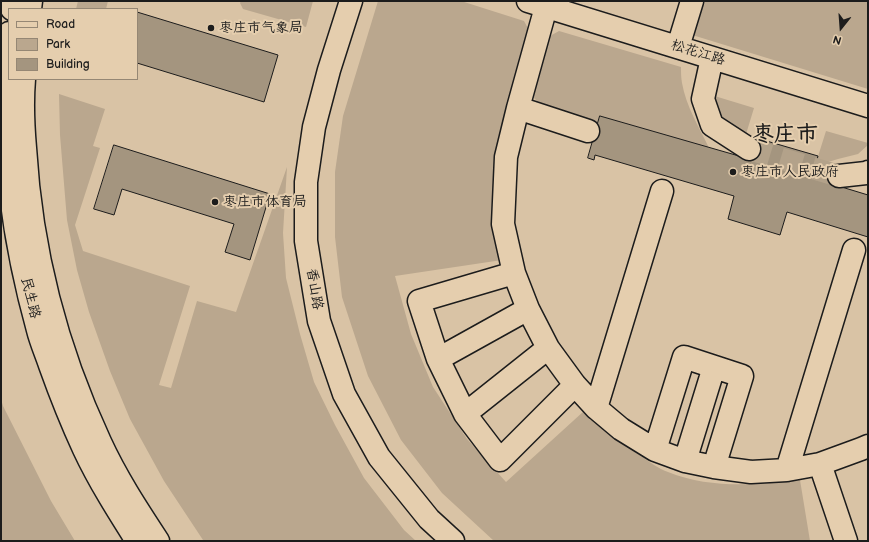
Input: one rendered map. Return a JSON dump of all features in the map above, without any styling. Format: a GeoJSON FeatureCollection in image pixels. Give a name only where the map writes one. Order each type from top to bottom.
{"type":"FeatureCollection","features":[{"type":"Feature","properties":{"kind":"street","name":"香山路"},"geometry":{"type":"LineString","coordinates":[[351,1],[329,70],[314,127],[306,182],[306,241],[319,321],[344,394],[379,457],[429,518],[453,541]]}},
{"type":"Feature","properties":{"kind":"street"},"geometry":{"type":"LineString","coordinates":[[678,47],[692,1]]}},
{"type":"Feature","properties":{"kind":"street"},"geometry":{"type":"LineString","coordinates":[[537,4],[518,108],[506,157],[503,224],[514,273],[528,309],[548,348],[575,385],[596,408],[621,429],[655,450],[685,461],[751,472],[787,470],[866,453]]}},
{"type":"Feature","properties":{"kind":"street","name":"松花江路"},"geometry":{"type":"LineString","coordinates":[[537,4],[868,106]]}},
{"type":"Feature","properties":{"kind":"street","name":"民生路"},"geometry":{"type":"LineString","coordinates":[[8,55],[6,99],[8,174],[14,221],[38,331],[61,396],[84,450],[113,504],[137,541]]}},
{"type":"Feature","properties":{"kind":"street"},"geometry":{"type":"LineString","coordinates":[[712,58],[703,99],[712,126],[749,149]]}},
{"type":"Feature","properties":{"kind":"street","name":"民生路"},"geometry":{"type":"LineString","coordinates":[[24,80],[26,172],[31,211],[41,268],[56,326],[78,390],[100,442],[129,495],[158,541]]}},
{"type":"Feature","properties":{"kind":"street"},"geometry":{"type":"LineString","coordinates":[[518,108],[588,131]]}},
{"type":"Feature","properties":{"kind":"street"},"geometry":{"type":"LineString","coordinates":[[839,176],[868,172]]}},
{"type":"Feature","properties":{"kind":"street"},"geometry":{"type":"LineString","coordinates":[[596,408],[662,191]]}},
{"type":"Feature","properties":{"kind":"street"},"geometry":{"type":"LineString","coordinates":[[787,470],[854,250]]}},
{"type":"Feature","properties":{"kind":"street"},"geometry":{"type":"LineString","coordinates":[[514,273],[419,302],[438,359],[465,414],[500,460],[575,385]]}},
{"type":"Feature","properties":{"kind":"street"},"geometry":{"type":"LineString","coordinates":[[438,359],[528,309]]}},
{"type":"Feature","properties":{"kind":"street"},"geometry":{"type":"LineString","coordinates":[[465,414],[548,348]]}},
{"type":"Feature","properties":{"kind":"street"},"geometry":{"type":"LineString","coordinates":[[655,450],[684,357],[742,376],[714,467]]}},
{"type":"Feature","properties":{"kind":"street"},"geometry":{"type":"LineString","coordinates":[[685,461],[714,367]]}},
{"type":"Feature","properties":{"kind":"street"},"geometry":{"type":"LineString","coordinates":[[820,464],[846,541]]}},
{"type":"Feature","properties":{"kind":"green space"},"geometry":{"type":"Polygon","coordinates":[[[78,1],[108,1],[106,8],[76,8],[78,1]]]}},
{"type":"Feature","properties":{"kind":"green space"},"geometry":{"type":"Polygon","coordinates":[[[241,1],[313,1],[306,27],[243,9],[240,3],[241,1]]]}},
{"type":"Feature","properties":{"kind":"green space"},"geometry":{"type":"Polygon","coordinates":[[[378,1],[461,1],[524,21],[530,32],[498,138],[493,214],[502,260],[395,276],[411,334],[433,387],[467,439],[506,482],[584,411],[620,441],[658,468],[665,471],[700,481],[717,483],[750,484],[800,480],[810,541],[494,541],[442,493],[401,440],[368,376],[342,297],[335,237],[335,172],[343,116],[378,1]]]}},
{"type":"Feature","properties":{"kind":"green space"},"geometry":{"type":"Polygon","coordinates":[[[693,1],[868,1],[868,89],[689,34],[693,1]]]}},
{"type":"Feature","properties":{"kind":"green space"},"geometry":{"type":"Polygon","coordinates":[[[559,31],[681,67],[686,100],[709,148],[600,116],[596,128],[537,101],[532,96],[550,36],[559,31]]]}},
{"type":"Feature","properties":{"kind":"green space"},"geometry":{"type":"Polygon","coordinates":[[[59,94],[105,109],[93,146],[100,148],[75,225],[83,251],[190,286],[159,385],[171,388],[197,301],[236,312],[287,167],[283,233],[286,278],[314,382],[335,425],[364,478],[404,530],[416,541],[203,540],[164,481],[130,419],[110,371],[89,312],[77,270],[67,220],[60,135],[59,94]]]}},
{"type":"Feature","properties":{"kind":"green space"},"geometry":{"type":"Polygon","coordinates":[[[708,94],[754,108],[743,144],[724,124],[708,94]]]}},
{"type":"Feature","properties":{"kind":"green space"},"geometry":{"type":"Polygon","coordinates":[[[826,131],[868,143],[868,145],[858,154],[815,166],[826,131]]]}},
{"type":"Feature","properties":{"kind":"green space"},"geometry":{"type":"Polygon","coordinates":[[[1,399],[3,406],[51,501],[75,541],[1,541],[1,399]]]}},
{"type":"Feature","properties":{"kind":"building"},"geometry":{"type":"Polygon","coordinates":[[[138,12],[278,55],[264,102],[138,63],[138,12]]]}},
{"type":"Feature","properties":{"kind":"building","name":"枣庄市人民政府"},"geometry":{"type":"Polygon","coordinates":[[[600,116],[739,156],[746,135],[818,156],[812,178],[868,195],[868,237],[787,212],[780,235],[728,219],[734,196],[595,155],[594,160],[588,158],[600,116]]]}},
{"type":"Feature","properties":{"kind":"building","name":"枣庄市体育局"},"geometry":{"type":"Polygon","coordinates":[[[114,145],[270,194],[250,260],[225,252],[234,224],[122,189],[114,215],[94,209],[114,145]]]}},
{"type":"Feature","properties":{"kind":"tunnel"},"geometry":{"type":"LineString","coordinates":[[749,149],[839,176]]}},
{"type":"Feature","properties":{"kind":"place","name":"枣庄市气象局"},"geometry":{"type":"Point","coordinates":[211,28]}},
{"type":"Feature","properties":{"kind":"place","name":"枣庄市人民政府"},"geometry":{"type":"Point","coordinates":[733,172]}},
{"type":"Feature","properties":{"kind":"place","name":"枣庄市体育局"},"geometry":{"type":"Point","coordinates":[215,202]}},
{"type":"Feature","properties":{"kind":"district","name":"枣庄市"},"geometry":{"type":"Point","coordinates":[785,135]}}]}
